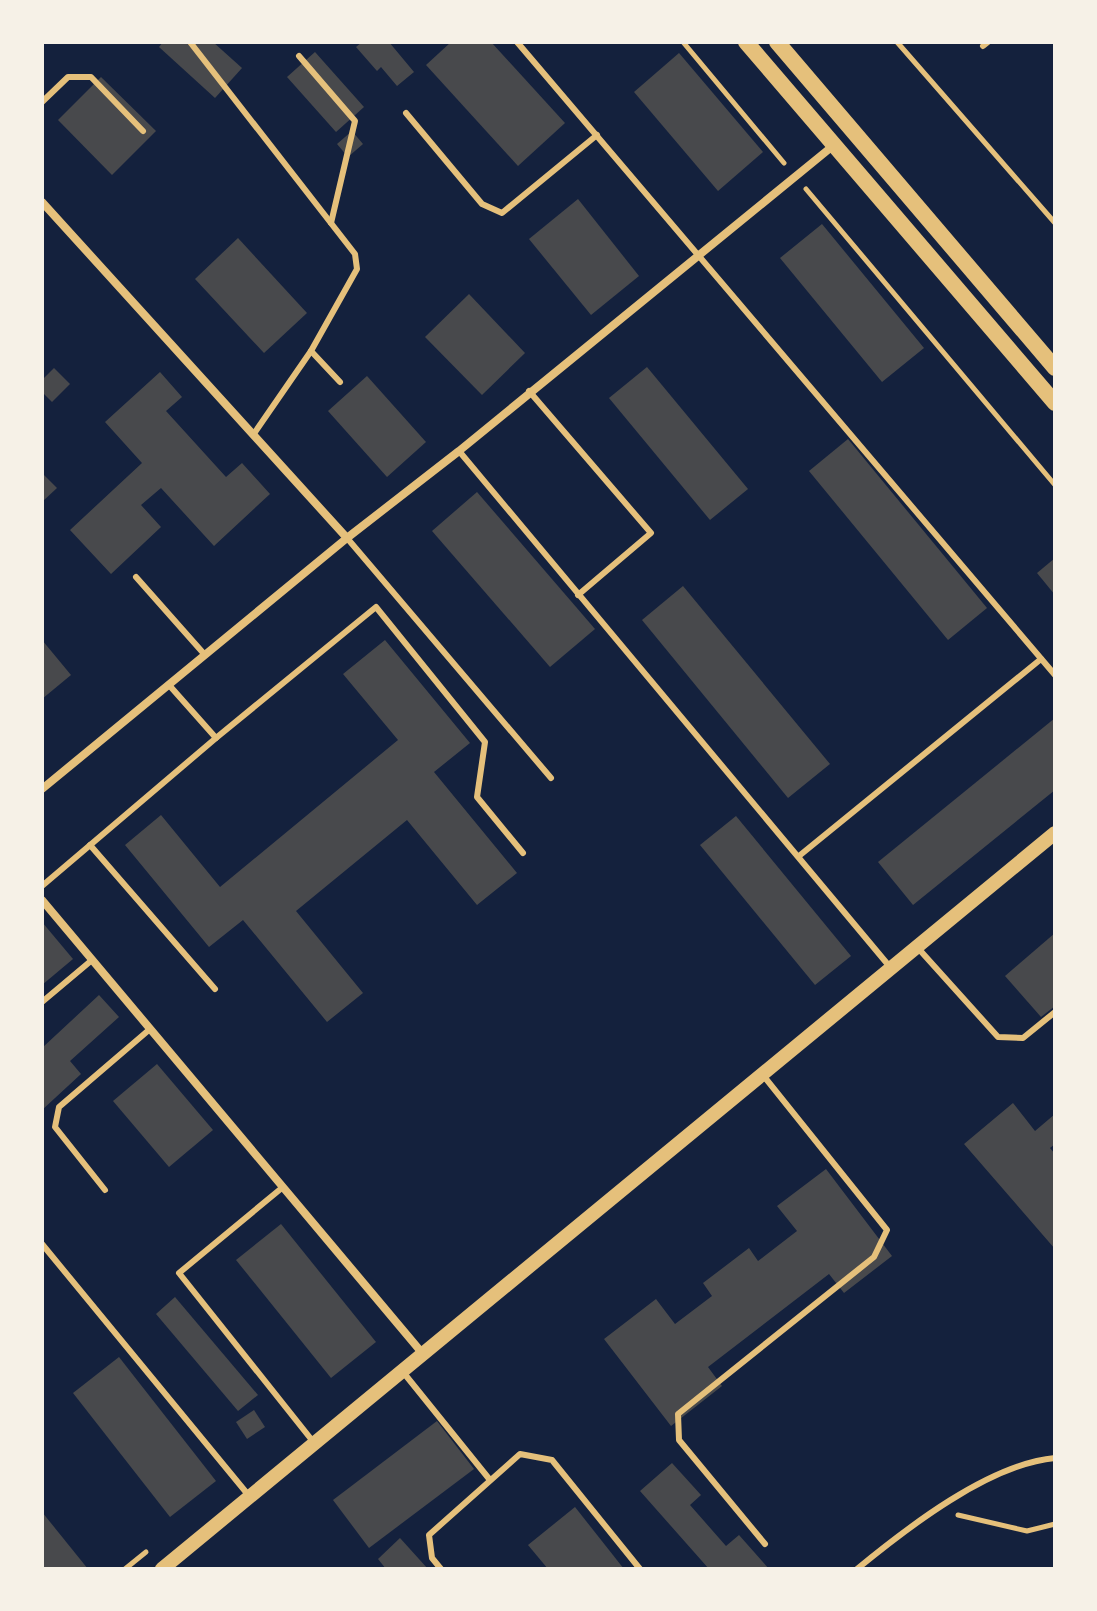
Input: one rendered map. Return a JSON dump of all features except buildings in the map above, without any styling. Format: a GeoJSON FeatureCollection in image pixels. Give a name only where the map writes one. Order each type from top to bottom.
{"type":"FeatureCollection","features":[{"type":"Feature","properties":{"kind":"main road"},"geometry":{"type":"LineString","coordinates":[[746,42],[1055,403]]}},
{"type":"Feature","properties":{"kind":"main road"},"geometry":{"type":"LineString","coordinates":[[777,42],[1055,368]]}},
{"type":"Feature","properties":{"kind":"main road"},"geometry":{"type":"LineString","coordinates":[[835,145],[852,129]]}},
{"type":"Feature","properties":{"kind":"street"},"geometry":{"type":"LineString","coordinates":[[42,789],[347,538],[459,451],[835,145]]}},
{"type":"Feature","properties":{"kind":"street"},"geometry":{"type":"LineString","coordinates":[[42,202],[347,538]]}},
{"type":"Feature","properties":{"kind":"street"},"geometry":{"type":"LineString","coordinates":[[162,1569],[1055,833]]}},
{"type":"Feature","properties":{"kind":"street"},"geometry":{"type":"LineString","coordinates":[[42,900],[424,1355]]}},
{"type":"Feature","properties":{"kind":"lane"},"geometry":{"type":"LineString","coordinates":[[190,42],[355,254],[357,269],[311,351],[253,435]]}},
{"type":"Feature","properties":{"kind":"lane"},"geometry":{"type":"LineString","coordinates":[[517,42],[1055,675]]}},
{"type":"Feature","properties":{"kind":"lane"},"geometry":{"type":"LineString","coordinates":[[299,56],[355,121],[331,223]]}},
{"type":"Feature","properties":{"kind":"lane"},"geometry":{"type":"LineString","coordinates":[[42,102],[68,77],[91,77],[143,131]]}},
{"type":"Feature","properties":{"kind":"lane"},"geometry":{"type":"LineString","coordinates":[[406,113],[482,204],[502,213],[597,135]]}},
{"type":"Feature","properties":{"kind":"lane"},"geometry":{"type":"LineString","coordinates":[[311,351],[340,382]]}},
{"type":"Feature","properties":{"kind":"lane"},"geometry":{"type":"LineString","coordinates":[[529,391],[651,533],[578,595]]}},
{"type":"Feature","properties":{"kind":"lane"},"geometry":{"type":"LineString","coordinates":[[459,451],[891,968]]}},
{"type":"Feature","properties":{"kind":"lane"},"geometry":{"type":"LineString","coordinates":[[347,538],[551,778]]}},
{"type":"Feature","properties":{"kind":"lane"},"geometry":{"type":"LineString","coordinates":[[136,577],[205,655]]}},
{"type":"Feature","properties":{"kind":"lane"},"geometry":{"type":"LineString","coordinates":[[42,886],[376,607],[485,742],[477,797],[523,853]]}},
{"type":"Feature","properties":{"kind":"lane"},"geometry":{"type":"LineString","coordinates":[[799,856],[1041,659]]}},
{"type":"Feature","properties":{"kind":"lane"},"geometry":{"type":"LineString","coordinates":[[169,685],[216,738]]}},
{"type":"Feature","properties":{"kind":"lane"},"geometry":{"type":"LineString","coordinates":[[90,845],[215,989]]}},
{"type":"Feature","properties":{"kind":"lane"},"geometry":{"type":"LineString","coordinates":[[917,947],[998,1037],[1023,1038],[1055,1012]]}},
{"type":"Feature","properties":{"kind":"lane"},"geometry":{"type":"LineString","coordinates":[[42,1002],[92,960]]}},
{"type":"Feature","properties":{"kind":"lane"},"geometry":{"type":"LineString","coordinates":[[105,1190],[55,1127],[59,1107],[150,1029]]}},
{"type":"Feature","properties":{"kind":"lane"},"geometry":{"type":"LineString","coordinates":[[762,1074],[887,1230],[874,1257],[678,1414],[679,1440],[765,1544]]}},
{"type":"Feature","properties":{"kind":"lane"},"geometry":{"type":"LineString","coordinates":[[283,1187],[179,1273],[315,1444]]}},
{"type":"Feature","properties":{"kind":"lane"},"geometry":{"type":"LineString","coordinates":[[42,1244],[250,1497]]}},
{"type":"Feature","properties":{"kind":"lane"},"geometry":{"type":"LineString","coordinates":[[403,1372],[490,1480]]}},
{"type":"Feature","properties":{"kind":"lane"},"geometry":{"type":"LineString","coordinates":[[441,1569],[432,1558],[429,1535],[520,1454],[552,1460],[640,1569]]}},
{"type":"Feature","properties":{"kind":"lane"},"geometry":{"type":"LineString","coordinates":[[857,1569],[897,1535],[936,1510],[1011,1470],[1055,1458]]}},
{"type":"Feature","properties":{"kind":"path"},"geometry":{"type":"LineString","coordinates":[[683,42],[1055,485]]}},
{"type":"Feature","properties":{"kind":"path"},"geometry":{"type":"LineString","coordinates":[[897,42],[1055,223]]}},
{"type":"Feature","properties":{"kind":"path"},"geometry":{"type":"LineString","coordinates":[[936,1510],[1027,1531],[1055,1524]]}}]}
